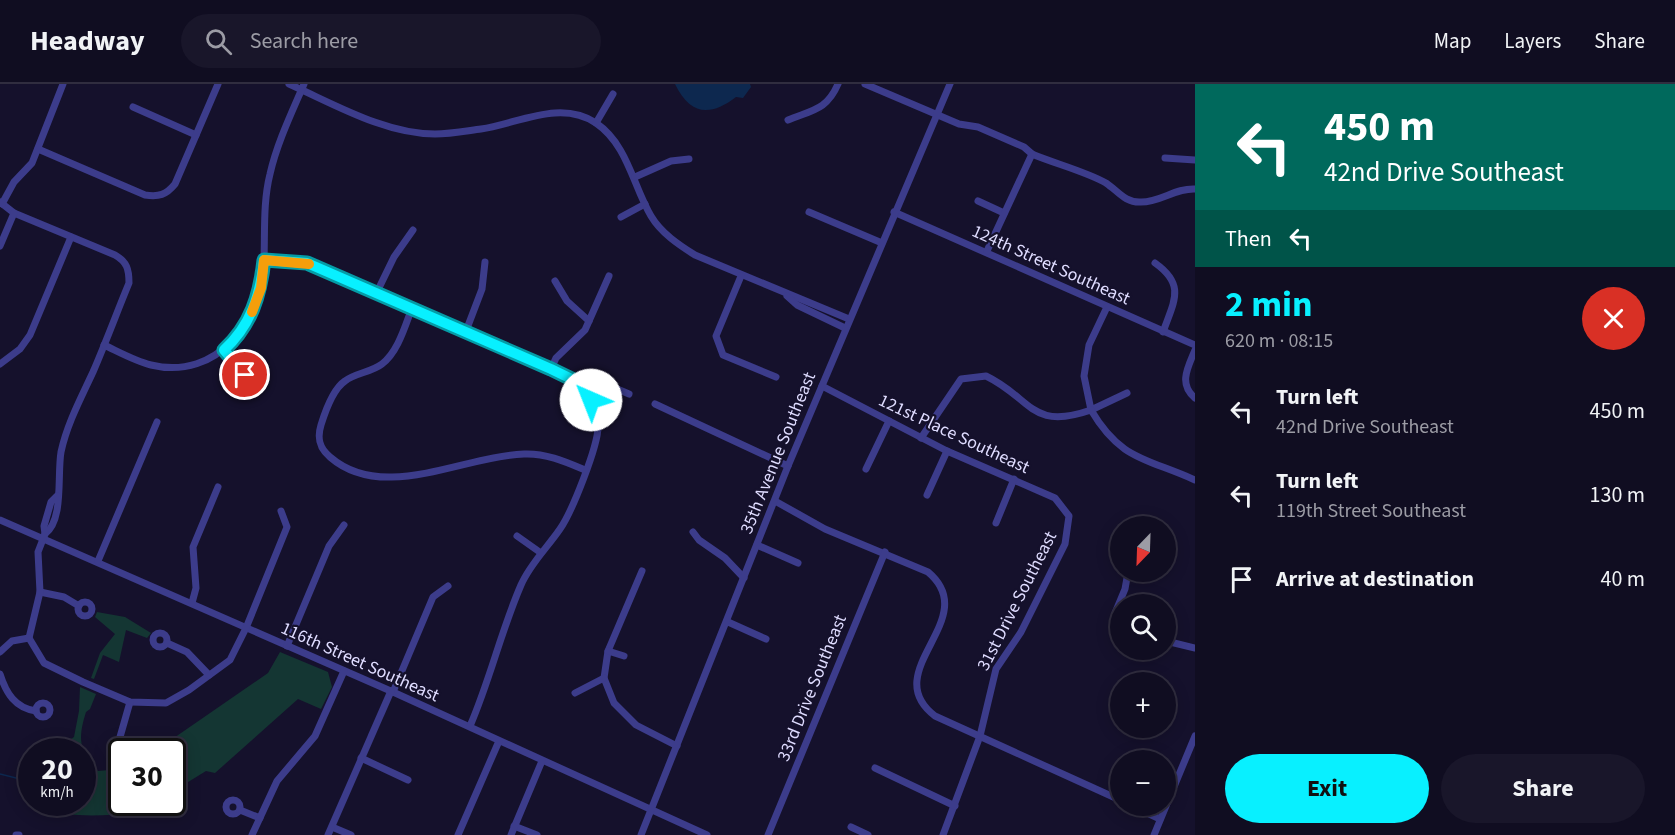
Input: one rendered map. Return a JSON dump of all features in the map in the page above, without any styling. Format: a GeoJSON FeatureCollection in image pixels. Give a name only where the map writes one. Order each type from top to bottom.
{"type":"FeatureCollection","features":[{"type":"Feature","properties":{"kind":"street"},"geometry":{"type":"LineString","coordinates":[[63,84],[32,163],[14,182],[1,203],[14,213],[115,255],[123,260],[129,270],[129,283],[70,422],[62,452],[57,496],[51,502],[38,552],[40,591],[29,639],[44,663],[130,702],[166,703],[230,660],[246,628],[287,527],[280,511]]}},
{"type":"Feature","properties":{"kind":"street"},"geometry":{"type":"LineString","coordinates":[[38,149],[145,195],[158,197],[168,192],[175,184],[218,84]]}},
{"type":"Feature","properties":{"kind":"street"},"geometry":{"type":"LineString","coordinates":[[289,84],[303,87],[382,124],[434,134],[483,129],[536,114],[577,116],[596,123],[620,149],[635,177],[652,218],[672,240],[695,255],[741,276],[849,319]]}},
{"type":"Feature","properties":{"kind":"street"},"geometry":{"type":"LineString","coordinates":[[788,120],[824,106],[831,99],[838,84]]}},
{"type":"Feature","properties":{"kind":"street"},"geometry":{"type":"LineString","coordinates":[[865,84],[959,124],[978,127],[1024,147],[1032,154],[1105,183],[1118,194],[1135,202],[1158,200],[1176,191],[1195,189]]}},
{"type":"Feature","properties":{"kind":"street","name":"35th Avenue Southeast"},"geometry":{"type":"LineString","coordinates":[[641,835],[728,622],[788,466],[950,84]]}},
{"type":"Feature","properties":{"kind":"street"},"geometry":{"type":"LineString","coordinates":[[104,345],[151,365],[176,366],[194,364],[224,350],[238,336],[251,317],[261,288],[264,260],[263,238],[270,173],[303,87]]}},
{"type":"Feature","properties":{"kind":"street"},"geometry":{"type":"LineString","coordinates":[[596,123],[613,94]]}},
{"type":"Feature","properties":{"kind":"street"},"geometry":{"type":"LineString","coordinates":[[133,107],[196,135]]}},
{"type":"Feature","properties":{"kind":"street"},"geometry":{"type":"LineString","coordinates":[[987,252],[1032,154]]}},
{"type":"Feature","properties":{"kind":"street"},"geometry":{"type":"LineString","coordinates":[[1165,158],[1195,160]]}},
{"type":"Feature","properties":{"kind":"street"},"geometry":{"type":"LineString","coordinates":[[635,177],[671,161],[689,159]]}},
{"type":"Feature","properties":{"kind":"street"},"geometry":{"type":"LineString","coordinates":[[978,201],[1004,213]]}},
{"type":"Feature","properties":{"kind":"street"},"geometry":{"type":"LineString","coordinates":[[621,217],[645,204]]}},
{"type":"Feature","properties":{"kind":"street"},"geometry":{"type":"LineString","coordinates":[[809,212],[882,243]]}},
{"type":"Feature","properties":{"kind":"street","name":"124th Street Southeast"},"geometry":{"type":"LineString","coordinates":[[894,212],[1195,345]]}},
{"type":"Feature","properties":{"kind":"street"},"geometry":{"type":"LineString","coordinates":[[0,246],[14,213]]}},
{"type":"Feature","properties":{"kind":"street"},"geometry":{"type":"LineString","coordinates":[[377,292],[394,257],[413,230]]}},
{"type":"Feature","properties":{"kind":"street"},"geometry":{"type":"LineString","coordinates":[[0,364],[20,349],[30,335],[71,237]]}},
{"type":"Feature","properties":{"kind":"street"},"geometry":{"type":"LineString","coordinates":[[264,260],[307,263],[466,331],[588,387],[598,424],[597,442],[562,527],[528,570],[511,609],[493,669],[470,726]]}},
{"type":"Feature","properties":{"kind":"street"},"geometry":{"type":"LineString","coordinates":[[466,331],[482,289],[484,262]]}},
{"type":"Feature","properties":{"kind":"street"},"geometry":{"type":"LineString","coordinates":[[1155,263],[1167,272],[1176,286],[1175,298],[1163,332]]}},
{"type":"Feature","properties":{"kind":"street"},"geometry":{"type":"LineString","coordinates":[[551,369],[556,358],[578,338],[589,321],[609,276]]}},
{"type":"Feature","properties":{"kind":"street"},"geometry":{"type":"LineString","coordinates":[[741,276],[716,336],[723,355],[776,377]]}},
{"type":"Feature","properties":{"kind":"street"},"geometry":{"type":"LineString","coordinates":[[555,280],[567,301],[589,321]]}},
{"type":"Feature","properties":{"kind":"street"},"geometry":{"type":"LineString","coordinates":[[787,296],[797,305],[845,328]]}},
{"type":"Feature","properties":{"kind":"street"},"geometry":{"type":"LineString","coordinates":[[1107,307],[1089,345],[1084,376],[1091,410],[1110,437],[1130,455],[1195,480]]}},
{"type":"Feature","properties":{"kind":"street"},"geometry":{"type":"LineString","coordinates":[[412,308],[392,354],[382,365],[345,381],[336,391],[321,425],[318,440],[324,452],[334,461],[363,474],[384,478],[409,477],[471,461],[522,454],[538,454],[585,470]]}},
{"type":"Feature","properties":{"kind":"street"},"geometry":{"type":"LineString","coordinates":[[224,350],[255,387]]}},
{"type":"Feature","properties":{"kind":"street"},"geometry":{"type":"LineString","coordinates":[[1195,350],[1185,380],[1189,392],[1195,398]]}},
{"type":"Feature","properties":{"kind":"street"},"geometry":{"type":"LineString","coordinates":[[921,438],[961,379],[986,376],[1034,410],[1048,416],[1067,418],[1091,410],[1127,393]]}},
{"type":"Feature","properties":{"kind":"street"},"geometry":{"type":"LineString","coordinates":[[588,387],[593,382],[601,381],[629,394]]}},
{"type":"Feature","properties":{"kind":"street","name":"121st Place Southeast"},"geometry":{"type":"LineString","coordinates":[[822,386],[947,451],[1054,498],[1068,516]]}},
{"type":"Feature","properties":{"kind":"street"},"geometry":{"type":"LineString","coordinates":[[655,404],[788,466]]}},
{"type":"Feature","properties":{"kind":"street"},"geometry":{"type":"LineString","coordinates":[[866,469],[889,421]]}},
{"type":"Feature","properties":{"kind":"street"},"geometry":{"type":"LineString","coordinates":[[98,561],[157,422]]}},
{"type":"Feature","properties":{"kind":"street"},"geometry":{"type":"LineString","coordinates":[[927,495],[947,451]]}},
{"type":"Feature","properties":{"kind":"street"},"geometry":{"type":"LineString","coordinates":[[996,523],[1014,479]]}},
{"type":"Feature","properties":{"kind":"street"},"geometry":{"type":"LineString","coordinates":[[192,603],[196,588],[193,547],[218,487]]}},
{"type":"Feature","properties":{"kind":"street"},"geometry":{"type":"LineString","coordinates":[[775,501],[825,529],[885,552],[928,572],[939,580],[944,591],[946,607],[942,622],[919,671],[917,696],[924,707],[935,716],[1110,795]]}},
{"type":"Feature","properties":{"kind":"street","name":"31st Drive Southeast"},"geometry":{"type":"LineString","coordinates":[[944,835],[980,736],[996,669],[1021,632],[1065,544],[1068,516]]}},
{"type":"Feature","properties":{"kind":"street","name":"116th Street Southeast"},"geometry":{"type":"LineString","coordinates":[[0,520],[44,536],[246,628],[392,691],[707,835]]}},
{"type":"Feature","properties":{"kind":"street"},"geometry":{"type":"LineString","coordinates":[[287,646],[329,546],[344,525]]}},
{"type":"Feature","properties":{"kind":"street"},"geometry":{"type":"LineString","coordinates":[[693,532],[744,578]]}},
{"type":"Feature","properties":{"kind":"street"},"geometry":{"type":"LineString","coordinates":[[517,536],[542,553]]}},
{"type":"Feature","properties":{"kind":"street"},"geometry":{"type":"LineString","coordinates":[[757,545],[798,563]]}},
{"type":"Feature","properties":{"kind":"street","name":"33rd Drive Southeast"},"geometry":{"type":"LineString","coordinates":[[768,835],[885,552]]}},
{"type":"Feature","properties":{"kind":"street"},"geometry":{"type":"LineString","coordinates":[[642,571],[608,651],[604,678],[614,703],[636,725],[677,746]]}},
{"type":"Feature","properties":{"kind":"street"},"geometry":{"type":"LineString","coordinates":[[328,835],[433,597],[448,586]]}},
{"type":"Feature","properties":{"kind":"street"},"geometry":{"type":"LineString","coordinates":[[40,591],[58,595],[79,606]]}},
{"type":"Feature","properties":{"kind":"street"},"geometry":{"type":"LineString","coordinates":[[728,622],[766,639]]}},
{"type":"Feature","properties":{"kind":"street"},"geometry":{"type":"LineString","coordinates":[[0,652],[12,641],[29,639]]}},
{"type":"Feature","properties":{"kind":"street"},"geometry":{"type":"LineString","coordinates":[[167,643],[187,652],[209,675]]}},
{"type":"Feature","properties":{"kind":"street"},"geometry":{"type":"LineString","coordinates":[[1176,643],[1195,648]]}},
{"type":"Feature","properties":{"kind":"street"},"geometry":{"type":"LineString","coordinates":[[608,651],[624,656]]}},
{"type":"Feature","properties":{"kind":"street"},"geometry":{"type":"LineString","coordinates":[[252,835],[277,781],[315,736],[344,671]]}},
{"type":"Feature","properties":{"kind":"street"},"geometry":{"type":"LineString","coordinates":[[0,674],[12,699],[20,707],[36,711]]}},
{"type":"Feature","properties":{"kind":"street"},"geometry":{"type":"LineString","coordinates":[[575,693],[604,678]]}},
{"type":"Feature","properties":{"kind":"street"},"geometry":{"type":"LineString","coordinates":[[120,737],[130,702]]}},
{"type":"Feature","properties":{"kind":"street"},"geometry":{"type":"LineString","coordinates":[[1154,835],[1195,736]]}},
{"type":"Feature","properties":{"kind":"street"},"geometry":{"type":"LineString","coordinates":[[458,835],[499,741]]}},
{"type":"Feature","properties":{"kind":"street"},"geometry":{"type":"LineString","coordinates":[[361,758],[408,780]]}},
{"type":"Feature","properties":{"kind":"street"},"geometry":{"type":"LineString","coordinates":[[511,835],[542,761]]}},
{"type":"Feature","properties":{"kind":"street"},"geometry":{"type":"LineString","coordinates":[[876,768],[955,806]]}},
{"type":"Feature","properties":{"kind":"street"},"geometry":{"type":"LineString","coordinates":[[240,810],[260,818]]}},
{"type":"Feature","properties":{"kind":"street"},"geometry":{"type":"LineString","coordinates":[[1154,816],[1161,819]]}},
{"type":"Feature","properties":{"kind":"street"},"geometry":{"type":"LineString","coordinates":[[514,826],[537,835]]}},
{"type":"Feature","properties":{"kind":"street"},"geometry":{"type":"LineString","coordinates":[[332,827],[351,835]]}},
{"type":"Feature","properties":{"kind":"street"},"geometry":{"type":"LineString","coordinates":[[851,827],[868,835]]}},
{"type":"Feature","properties":{"kind":"green space"},"geometry":{"type":"Polygon","coordinates":[[[97,612],[125,617],[151,633],[147,638],[126,630],[119,662],[103,655],[94,679],[91,678],[100,653],[115,634],[95,617],[97,612]]]}},
{"type":"Feature","properties":{"kind":"green space"},"geometry":{"type":"Polygon","coordinates":[[[280,652],[328,672],[332,687],[321,709],[298,699],[215,773],[206,771],[186,783],[186,738],[174,738],[268,673],[280,652]]]}},
{"type":"Feature","properties":{"kind":"green space"},"geometry":{"type":"Polygon","coordinates":[[[80,687],[96,694],[90,709],[86,712],[81,738],[72,738],[79,711],[80,687]]]}},
{"type":"Feature","properties":{"kind":"green space"},"geometry":{"type":"Polygon","coordinates":[[[96,769],[98,771],[108,770],[108,814],[96,815],[96,769]]]}},
{"type":"Feature","properties":{"kind":"water"},"geometry":{"type":"Polygon","coordinates":[[[675,84],[750,84],[751,87],[743,98],[736,97],[718,108],[701,110],[687,102],[675,84]]]}},
{"type":"Feature","properties":{"kind":"waterway"},"geometry":{"type":"LineString","coordinates":[[0,774],[18,778]]}},
{"type":"Feature","properties":{"kind":"slow traffic"},"geometry":{"type":"LineString","coordinates":[[252,312],[261,288],[264,260],[309,264]]}},
{"type":"Feature","properties":{"kind":"route"},"geometry":{"type":"LineString","coordinates":[[245,375],[224,350],[238,336],[251,317],[261,288],[264,260],[307,263],[551,369],[588,387],[591,400]]}}]}
